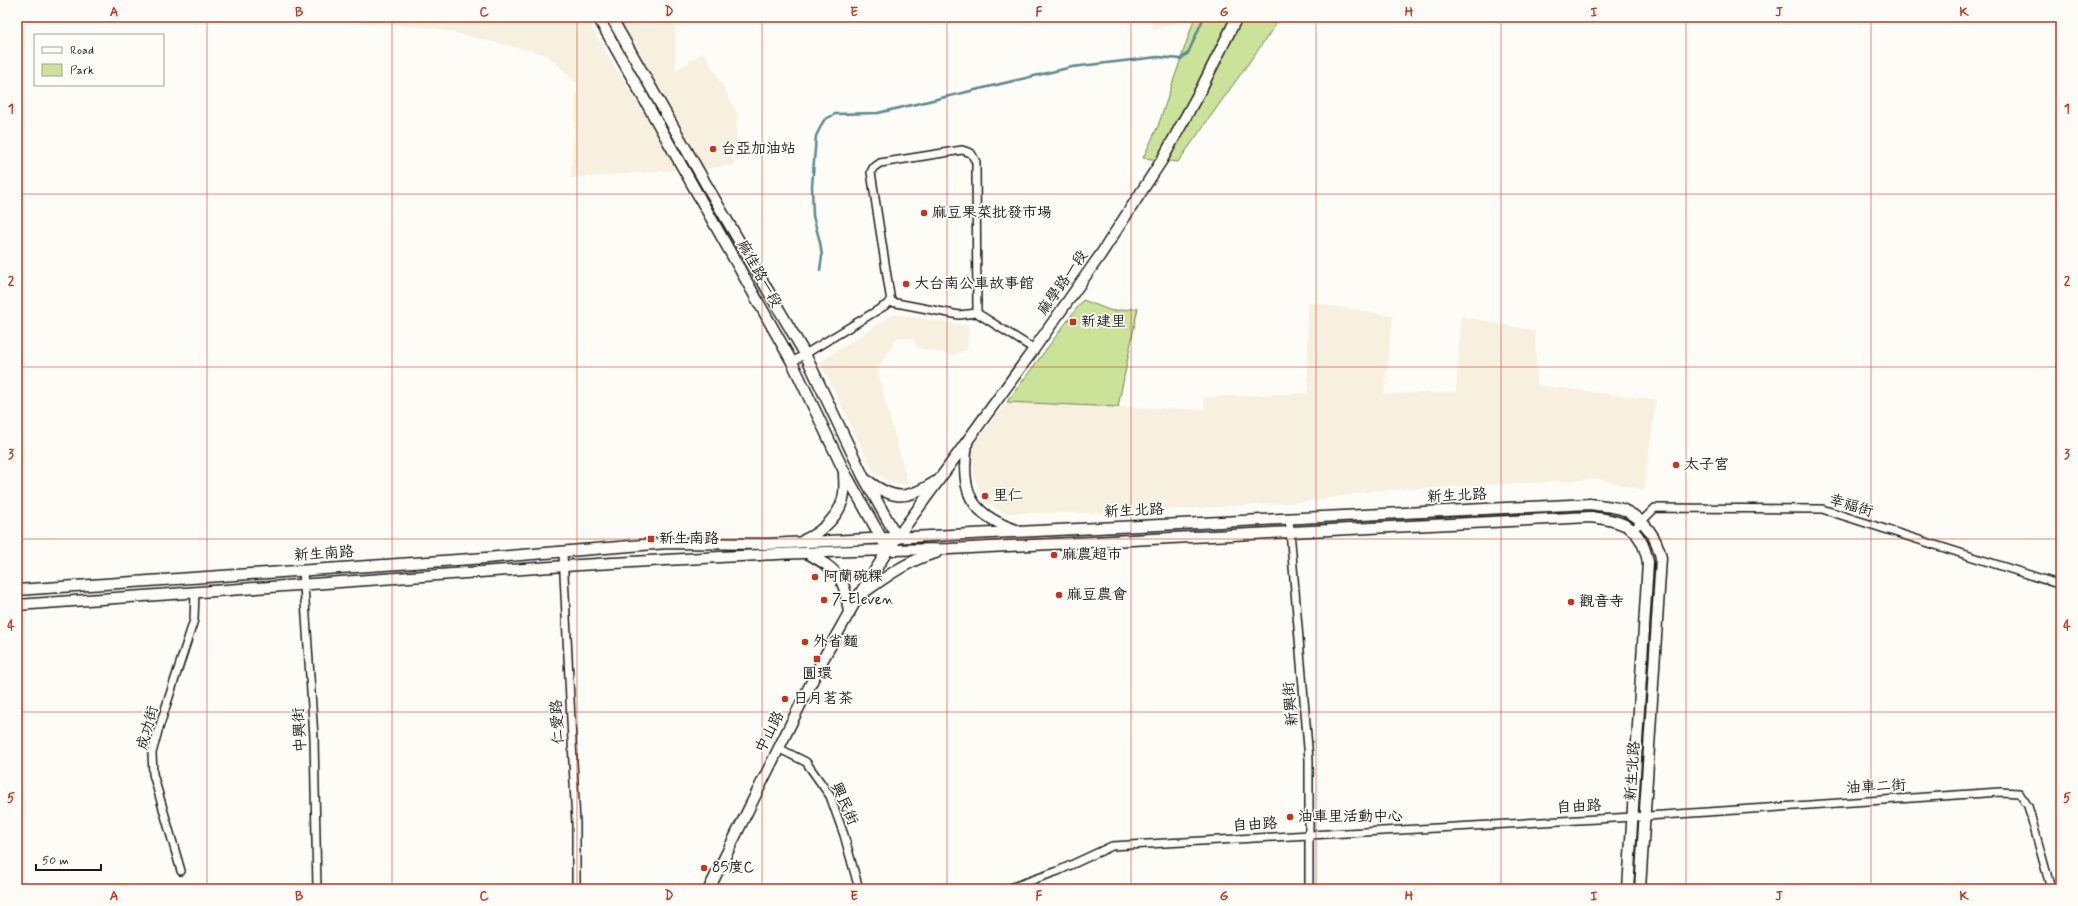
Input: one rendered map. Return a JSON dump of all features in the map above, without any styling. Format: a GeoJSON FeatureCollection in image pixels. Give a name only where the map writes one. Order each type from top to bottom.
{"type":"FeatureCollection","features":[{"type":"Feature","properties":{"kind":"main road","name":"麻佳路一段"},"geometry":{"type":"LineString","coordinates":[[598,17],[792,362],[844,471],[888,550]]}},
{"type":"Feature","properties":{"kind":"main road","name":"麻佳路一段"},"geometry":{"type":"LineString","coordinates":[[611,17],[805,354],[864,476],[897,537]]}},
{"type":"Feature","properties":{"kind":"main road","name":"麻學路一段"},"geometry":{"type":"LineString","coordinates":[[888,550],[1101,254],[1162,160],[1201,89],[1237,17]]}},
{"type":"Feature","properties":{"kind":"main road"},"geometry":{"type":"LineString","coordinates":[[967,442],[964,464],[966,485],[973,503],[983,514],[999,524],[1022,532]]}},
{"type":"Feature","properties":{"kind":"main road"},"geometry":{"type":"LineString","coordinates":[[799,542],[815,535],[830,522],[844,494],[844,471]]}},
{"type":"Feature","properties":{"kind":"main road"},"geometry":{"type":"LineString","coordinates":[[864,476],[878,488],[900,496],[919,492],[938,480]]}},
{"type":"Feature","properties":{"kind":"main road","name":"新生北路"},"geometry":{"type":"LineString","coordinates":[[897,537],[1590,504],[1624,510],[1642,521],[1652,533],[1659,547],[1661,558],[1640,889]]}},
{"type":"Feature","properties":{"kind":"main road","name":"新生北路"},"geometry":{"type":"LineString","coordinates":[[888,550],[950,549],[1590,517],[1616,520],[1633,530],[1642,541],[1648,562],[1628,889]]}},
{"type":"Feature","properties":{"kind":"main road","name":"新生南路"},"geometry":{"type":"LineString","coordinates":[[17,590],[563,553],[667,543],[767,544],[897,537]]}},
{"type":"Feature","properties":{"kind":"main road"},"geometry":{"type":"LineString","coordinates":[[859,595],[903,566],[920,557],[950,549]]}},
{"type":"Feature","properties":{"kind":"main road","name":"新生南路"},"geometry":{"type":"LineString","coordinates":[[17,605],[304,585],[358,579],[563,566],[888,550]]}},
{"type":"Feature","properties":{"kind":"main road","name":"中山路"},"geometry":{"type":"LineString","coordinates":[[709,889],[822,661],[859,595],[888,550]]}},
{"type":"Feature","properties":{"kind":"main road"},"geometry":{"type":"LineString","coordinates":[[807,553],[822,561],[840,576],[845,588],[849,614]]}},
{"type":"Feature","properties":{"kind":"street"},"geometry":{"type":"LineString","coordinates":[[891,302],[871,172],[873,168],[880,163],[962,150],[971,153],[976,162],[977,313]]}},
{"type":"Feature","properties":{"kind":"street"},"geometry":{"type":"LineString","coordinates":[[792,362],[891,302],[959,315],[977,313],[1034,349]]}},
{"type":"Feature","properties":{"kind":"street","name":"幸福街"},"geometry":{"type":"LineString","coordinates":[[1633,530],[1655,508],[1822,510],[2061,585]]}},
{"type":"Feature","properties":{"kind":"street","name":"新興街"},"geometry":{"type":"LineString","coordinates":[[1289,518],[1289,532],[1310,760],[1309,889]]}},
{"type":"Feature","properties":{"kind":"street","name":"仁愛路"},"geometry":{"type":"LineString","coordinates":[[563,553],[576,824],[576,889]]}},
{"type":"Feature","properties":{"kind":"street","name":"中興街"},"geometry":{"type":"LineString","coordinates":[[303,571],[314,737],[317,889]]}},
{"type":"Feature","properties":{"kind":"street","name":"成功街"},"geometry":{"type":"LineString","coordinates":[[181,871],[153,774],[152,753],[194,620],[195,592]]}},
{"type":"Feature","properties":{"kind":"street","name":"興民街"},"geometry":{"type":"LineString","coordinates":[[778,748],[806,762],[830,796],[844,835],[859,889]]}},
{"type":"Feature","properties":{"kind":"street","name":"油車二街"},"geometry":{"type":"LineString","coordinates":[[1633,817],[1835,802],[2000,792],[2019,793],[2028,806],[2051,889]]}},
{"type":"Feature","properties":{"kind":"street","name":"自由路"},"geometry":{"type":"LineString","coordinates":[[1007,889],[1058,871],[1112,846],[1633,817]]}},
{"type":"Feature","properties":{"kind":"shaded area"},"geometry":{"type":"Polygon","coordinates":[[[343,17],[585,17],[678,170],[571,178],[577,83],[547,55],[434,28],[342,21],[343,17]]]}},
{"type":"Feature","properties":{"kind":"shaded area"},"geometry":{"type":"Polygon","coordinates":[[[619,17],[637,17],[638,25],[662,18],[675,20],[675,71],[704,52],[737,113],[736,148],[732,159],[735,165],[702,169],[619,17]]]}},
{"type":"Feature","properties":{"kind":"shaded area"},"geometry":{"type":"Polygon","coordinates":[[[1151,17],[1194,17],[1194,19],[1152,29],[1151,17]]]}},
{"type":"Feature","properties":{"kind":"shaded area"},"geometry":{"type":"Polygon","coordinates":[[[1308,302],[1393,316],[1384,394],[1456,392],[1461,316],[1535,331],[1537,385],[1656,400],[1644,490],[1598,479],[1372,491],[1304,502],[1112,513],[1005,513],[984,501],[975,478],[971,447],[1007,402],[1204,410],[1204,397],[1308,393],[1308,302]]]}},
{"type":"Feature","properties":{"kind":"shaded area"},"geometry":{"type":"Polygon","coordinates":[[[894,314],[969,326],[967,350],[952,355],[917,348],[913,339],[897,337],[877,370],[908,484],[895,483],[885,479],[872,469],[820,362],[894,314]]]}},
{"type":"Feature","properties":{"kind":"green space"},"geometry":{"type":"Polygon","coordinates":[[[1195,17],[1277,17],[1275,26],[1178,162],[1143,158],[1158,126],[1195,17]]]}},
{"type":"Feature","properties":{"kind":"green space"},"geometry":{"type":"Polygon","coordinates":[[[1083,300],[1112,311],[1138,308],[1118,407],[1007,402],[1083,300]]]}},
{"type":"Feature","properties":{"kind":"waterway"},"geometry":{"type":"LineString","coordinates":[[820,270],[822,256],[813,216],[812,186],[816,136],[824,120],[835,114],[878,113],[1072,67],[1158,57],[1181,59],[1188,53],[1204,17]]}},
{"type":"Feature","properties":{"kind":"place","name":"台亞加油站"},"geometry":{"type":"Point","coordinates":[713,149]}},
{"type":"Feature","properties":{"kind":"place","name":"麻豆果菜批發市場"},"geometry":{"type":"Point","coordinates":[924,213]}},
{"type":"Feature","properties":{"kind":"place","name":"大台南公車故事館"},"geometry":{"type":"Point","coordinates":[906,284]}},
{"type":"Feature","properties":{"kind":"place","name":"新建里"},"geometry":{"type":"Point","coordinates":[1073,322]}},
{"type":"Feature","properties":{"kind":"place","name":"太子宮"},"geometry":{"type":"Point","coordinates":[1676,465]}},
{"type":"Feature","properties":{"kind":"place","name":"里仁"},"geometry":{"type":"Point","coordinates":[985,496]}},
{"type":"Feature","properties":{"kind":"place","name":"新生南路"},"geometry":{"type":"Point","coordinates":[651,539]}},
{"type":"Feature","properties":{"kind":"place","name":"麻農超市"},"geometry":{"type":"Point","coordinates":[1054,555]}},
{"type":"Feature","properties":{"kind":"place","name":"阿蘭碗粿"},"geometry":{"type":"Point","coordinates":[815,577]}},
{"type":"Feature","properties":{"kind":"place","name":"麻豆農會"},"geometry":{"type":"Point","coordinates":[1059,595]}},
{"type":"Feature","properties":{"kind":"place","name":"7-Eleven"},"geometry":{"type":"Point","coordinates":[824,600]}},
{"type":"Feature","properties":{"kind":"place","name":"觀音寺"},"geometry":{"type":"Point","coordinates":[1571,602]}},
{"type":"Feature","properties":{"kind":"place","name":"外省麵"},"geometry":{"type":"Point","coordinates":[805,642]}},
{"type":"Feature","properties":{"kind":"place","name":"圓環"},"geometry":{"type":"Point","coordinates":[817,659]}},
{"type":"Feature","properties":{"kind":"place","name":"日月茗茶"},"geometry":{"type":"Point","coordinates":[785,699]}},
{"type":"Feature","properties":{"kind":"place","name":"油車里活動中心"},"geometry":{"type":"Point","coordinates":[1290,817]}},
{"type":"Feature","properties":{"kind":"place","name":"85度C"},"geometry":{"type":"Point","coordinates":[704,868]}}]}
